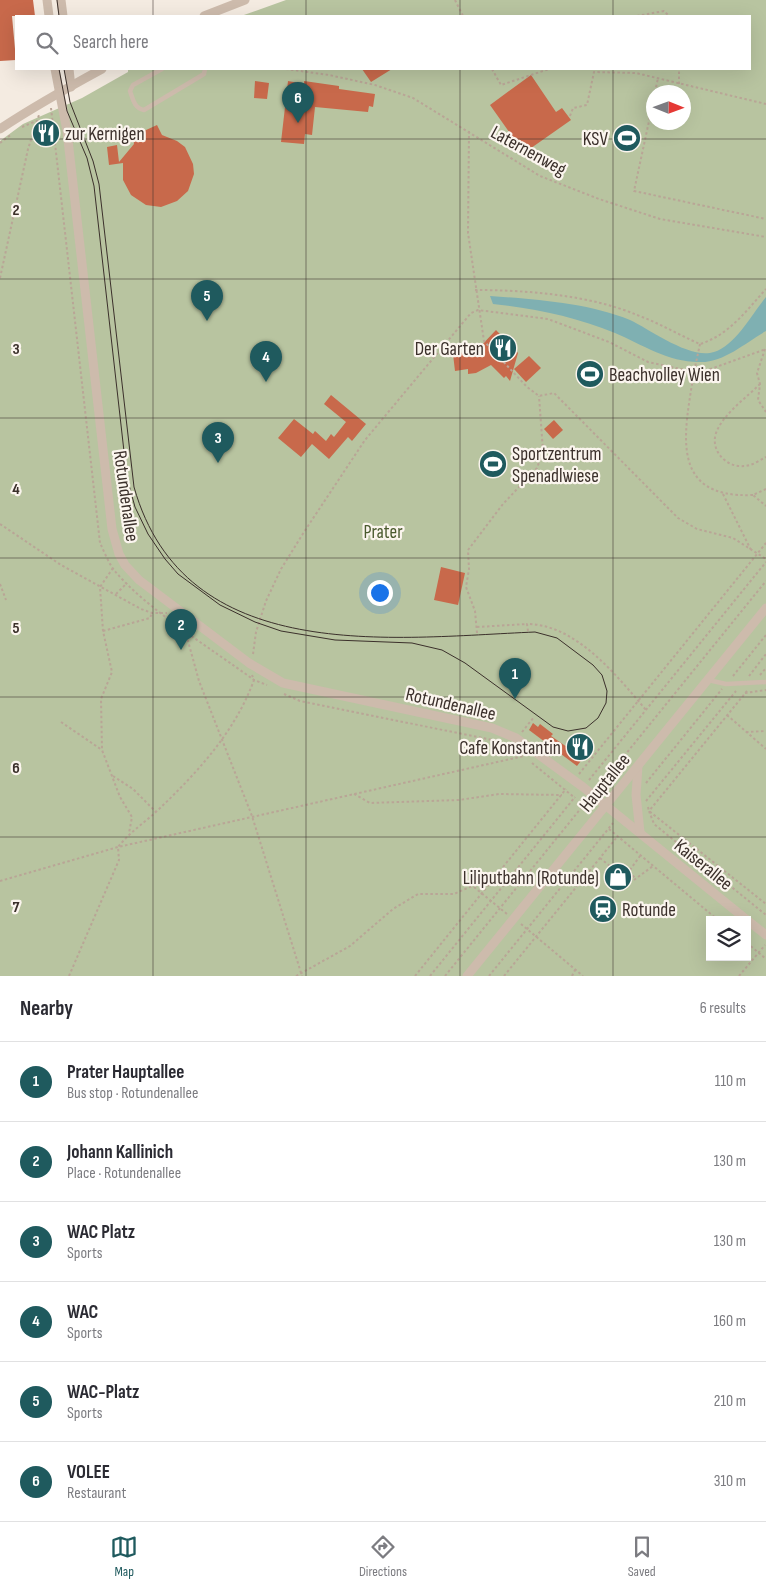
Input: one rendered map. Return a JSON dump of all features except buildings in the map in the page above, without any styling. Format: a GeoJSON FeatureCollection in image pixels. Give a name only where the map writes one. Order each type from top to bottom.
{"type":"FeatureCollection","features":[{"type":"Feature","properties":{"kind":"street"},"geometry":{"type":"LineString","coordinates":[[47,0],[49,15]]}},
{"type":"Feature","properties":{"kind":"street"},"geometry":{"type":"LineString","coordinates":[[62,0],[63,15]]}},
{"type":"Feature","properties":{"kind":"street"},"geometry":{"type":"LineString","coordinates":[[207,15],[245,0]]}},
{"type":"Feature","properties":{"kind":"street","name":"Rotundenallee"},"geometry":{"type":"LineString","coordinates":[[55,70],[54,96],[67,131],[112,528],[119,554],[125,566],[139,580],[249,663],[283,682],[492,728],[516,738],[606,805]]}},
{"type":"Feature","properties":{"kind":"street"},"geometry":{"type":"LineString","coordinates":[[69,70],[71,87]]}},
{"type":"Feature","properties":{"kind":"street"},"geometry":{"type":"LineString","coordinates":[[0,129],[100,70]]}},
{"type":"Feature","properties":{"kind":"street","name":"Hauptallee"},"geometry":{"type":"LineString","coordinates":[[467,976],[766,608]]}},
{"type":"Feature","properties":{"kind":"street"},"geometry":{"type":"LineString","coordinates":[[638,765],[636,795],[640,832]]}},
{"type":"Feature","properties":{"kind":"street","name":"Kaiserallee"},"geometry":{"type":"LineString","coordinates":[[606,805],[742,916]]}},
{"type":"Feature","properties":{"kind":"street","name":"Kaiserallee"},"geometry":{"type":"LineString","coordinates":[[751,923],[766,935]]}},
{"type":"Feature","properties":{"kind":"lane"},"geometry":{"type":"LineString","coordinates":[[160,70],[133,84],[130,91],[136,107],[140,110],[144,110],[204,74],[205,70]]}},
{"type":"Feature","properties":{"kind":"lane"},"geometry":{"type":"LineString","coordinates":[[708,680],[726,684],[766,682]]}},
{"type":"Feature","properties":{"kind":"path"},"geometry":{"type":"LineString","coordinates":[[455,0],[462,15]]}},
{"type":"Feature","properties":{"kind":"path"},"geometry":{"type":"LineString","coordinates":[[644,15],[664,12],[668,15]]}},
{"type":"Feature","properties":{"kind":"path","name":"Laternenweg"},"geometry":{"type":"LineString","coordinates":[[293,70],[329,75],[405,96],[469,131],[540,176],[599,199],[660,219],[766,237]]}},
{"type":"Feature","properties":{"kind":"path"},"geometry":{"type":"LineString","coordinates":[[493,70],[501,86],[546,70]]}},
{"type":"Feature","properties":{"kind":"path"},"geometry":{"type":"LineString","coordinates":[[679,70],[679,84]]}},
{"type":"Feature","properties":{"kind":"path"},"geometry":{"type":"LineString","coordinates":[[570,116],[573,108],[587,105],[594,72],[636,73],[766,104]]}},
{"type":"Feature","properties":{"kind":"path"},"geometry":{"type":"LineString","coordinates":[[656,85],[658,78]]}},
{"type":"Feature","properties":{"kind":"path"},"geometry":{"type":"LineString","coordinates":[[0,278],[28,149],[36,121],[54,96]]}},
{"type":"Feature","properties":{"kind":"path"},"geometry":{"type":"LineString","coordinates":[[54,96],[96,528],[100,542],[113,568],[160,612],[254,680],[269,687]]}},
{"type":"Feature","properties":{"kind":"path"},"geometry":{"type":"LineString","coordinates":[[20,128],[36,121]]}},
{"type":"Feature","properties":{"kind":"path"},"geometry":{"type":"LineString","coordinates":[[647,130],[634,191],[766,219]]}},
{"type":"Feature","properties":{"kind":"path"},"geometry":{"type":"LineString","coordinates":[[469,131],[468,233],[484,341],[527,387],[539,396],[554,393],[678,518],[697,529],[733,538],[766,559]]}},
{"type":"Feature","properties":{"kind":"path"},"geometry":{"type":"LineString","coordinates":[[0,143],[14,133]]}},
{"type":"Feature","properties":{"kind":"path"},"geometry":{"type":"LineString","coordinates":[[475,290],[529,292],[609,306],[636,314],[700,344],[719,336],[734,324],[766,289]]}},
{"type":"Feature","properties":{"kind":"path"},"geometry":{"type":"LineString","coordinates":[[69,976],[119,860],[118,847],[129,834],[156,812],[223,740],[243,707],[254,680],[249,663],[266,601],[281,569],[365,440],[471,313],[478,310],[548,319],[609,342],[648,362],[694,372],[705,371],[766,349]]}},
{"type":"Feature","properties":{"kind":"path"},"geometry":{"type":"LineString","coordinates":[[700,344],[684,434],[685,453],[695,475],[710,488],[731,496],[753,494],[766,489]]}},
{"type":"Feature","properties":{"kind":"path"},"geometry":{"type":"LineString","coordinates":[[766,349],[757,373],[760,384],[758,400],[766,412]]}},
{"type":"Feature","properties":{"kind":"path"},"geometry":{"type":"LineString","coordinates":[[760,384],[731,411],[716,432],[715,441],[722,458],[734,465],[748,466],[766,457]]}},
{"type":"Feature","properties":{"kind":"path"},"geometry":{"type":"LineString","coordinates":[[478,633],[475,611],[466,587],[469,569],[468,550],[503,504],[537,468],[543,451],[539,396]]}},
{"type":"Feature","properties":{"kind":"path"},"geometry":{"type":"LineString","coordinates":[[723,493],[752,550]]}},
{"type":"Feature","properties":{"kind":"path"},"geometry":{"type":"LineString","coordinates":[[753,494],[766,506]]}},
{"type":"Feature","properties":{"kind":"path"},"geometry":{"type":"LineString","coordinates":[[0,524],[61,565],[152,613],[184,615],[184,629],[199,681],[252,816],[301,975]]}},
{"type":"Feature","properties":{"kind":"path"},"geometry":{"type":"LineString","coordinates":[[581,772],[766,543]]}},
{"type":"Feature","properties":{"kind":"path"},"geometry":{"type":"LineString","coordinates":[[430,976],[766,562]]}},
{"type":"Feature","properties":{"kind":"path"},"geometry":{"type":"LineString","coordinates":[[113,568],[100,587],[103,631],[112,672],[101,699],[102,750],[120,797],[132,817],[129,834]]}},
{"type":"Feature","properties":{"kind":"path"},"geometry":{"type":"LineString","coordinates":[[600,786],[766,581]]}},
{"type":"Feature","properties":{"kind":"path"},"geometry":{"type":"LineString","coordinates":[[116,594],[127,583]]}},
{"type":"Feature","properties":{"kind":"path"},"geometry":{"type":"LineString","coordinates":[[0,584],[6,600]]}},
{"type":"Feature","properties":{"kind":"path"},"geometry":{"type":"LineString","coordinates":[[103,631],[150,618],[152,613]]}},
{"type":"Feature","properties":{"kind":"path"},"geometry":{"type":"LineString","coordinates":[[477,627],[528,624],[544,626],[572,637],[616,675],[646,710]]}},
{"type":"Feature","properties":{"kind":"path"},"geometry":{"type":"LineString","coordinates":[[528,624],[528,631]]}},
{"type":"Feature","properties":{"kind":"path"},"geometry":{"type":"LineString","coordinates":[[636,795],[766,635]]}},
{"type":"Feature","properties":{"kind":"path"},"geometry":{"type":"LineString","coordinates":[[646,802],[766,654]]}},
{"type":"Feature","properties":{"kind":"path"},"geometry":{"type":"LineString","coordinates":[[650,810],[766,668]]}},
{"type":"Feature","properties":{"kind":"path"},"geometry":{"type":"LineString","coordinates":[[0,881],[118,847],[524,756],[497,741],[300,701],[277,690]]}},
{"type":"Feature","properties":{"kind":"path"},"geometry":{"type":"LineString","coordinates":[[745,693],[766,690]]}},
{"type":"Feature","properties":{"kind":"path"},"geometry":{"type":"LineString","coordinates":[[727,715],[766,749]]}},
{"type":"Feature","properties":{"kind":"path"},"geometry":{"type":"LineString","coordinates":[[516,738],[534,717]]}},
{"type":"Feature","properties":{"kind":"path"},"geometry":{"type":"LineString","coordinates":[[61,722],[102,750]]}},
{"type":"Feature","properties":{"kind":"path"},"geometry":{"type":"LineString","coordinates":[[745,732],[766,731]]}},
{"type":"Feature","properties":{"kind":"path"},"geometry":{"type":"LineString","coordinates":[[531,762],[575,798]]}},
{"type":"Feature","properties":{"kind":"path"},"geometry":{"type":"LineString","coordinates":[[113,776],[133,789],[156,812]]}},
{"type":"Feature","properties":{"kind":"path"},"geometry":{"type":"LineString","coordinates":[[646,782],[646,802],[654,824],[766,915]]}},
{"type":"Feature","properties":{"kind":"path"},"geometry":{"type":"LineString","coordinates":[[415,976],[569,787]]}},
{"type":"Feature","properties":{"kind":"path"},"geometry":{"type":"LineString","coordinates":[[353,794],[370,803],[459,800],[499,794],[562,795]]}},
{"type":"Feature","properties":{"kind":"path"},"geometry":{"type":"LineString","coordinates":[[445,976],[586,803]]}},
{"type":"Feature","properties":{"kind":"path"},"geometry":{"type":"LineString","coordinates":[[650,810],[766,904]]}},
{"type":"Feature","properties":{"kind":"path"},"geometry":{"type":"LineString","coordinates":[[489,976],[620,815]]}},
{"type":"Feature","properties":{"kind":"path"},"geometry":{"type":"LineString","coordinates":[[608,829],[713,916]]}},
{"type":"Feature","properties":{"kind":"path"},"geometry":{"type":"LineString","coordinates":[[504,976],[617,837]]}},
{"type":"Feature","properties":{"kind":"path"},"geometry":{"type":"LineString","coordinates":[[640,856],[628,873],[635,880],[653,866]]}},
{"type":"Feature","properties":{"kind":"path"},"geometry":{"type":"LineString","coordinates":[[600,858],[622,876]]}},
{"type":"Feature","properties":{"kind":"path"},"geometry":{"type":"LineString","coordinates":[[296,976],[301,975],[350,946],[393,909],[418,894],[454,894],[474,887],[497,875]]}},
{"type":"Feature","properties":{"kind":"path"},"geometry":{"type":"LineString","coordinates":[[474,887],[584,976]]}},
{"type":"Feature","properties":{"kind":"path"},"geometry":{"type":"LineString","coordinates":[[739,976],[766,943]]}},
{"type":"Feature","properties":{"kind":"path"},"geometry":{"type":"LineString","coordinates":[[751,946],[766,959]]}},
{"type":"Feature","properties":{"kind":"path"},"geometry":{"type":"LineString","coordinates":[[574,976],[576,970]]}},
{"type":"Feature","properties":{"kind":"green space","name":"Prater"},"geometry":{"type":"Polygon","coordinates":[[[286,0],[766,0],[766,976],[0,976],[0,141],[23,124],[82,98],[128,72],[128,70],[751,70],[751,15],[244,15],[286,0]]]}},
{"type":"Feature","properties":{"kind":"water"},"geometry":{"type":"Polygon","coordinates":[[[490,296],[543,300],[614,314],[630,320],[671,343],[694,352],[705,353],[722,349],[729,343],[743,329],[766,297],[766,331],[735,351],[718,359],[690,362],[678,360],[646,348],[615,333],[585,322],[524,308],[493,304],[490,296]]]}},
{"type":"Feature","properties":{"kind":"tram line"},"geometry":{"type":"LineString","coordinates":[[57,0],[59,15]]}},
{"type":"Feature","properties":{"kind":"tram line"},"geometry":{"type":"LineString","coordinates":[[59,70],[67,111],[87,158],[94,186],[127,478],[135,507],[148,534],[165,559],[178,574],[220,605],[255,622],[281,631],[335,640],[412,643],[442,650],[465,663],[553,727],[568,731],[586,728],[598,718],[606,703],[607,691],[602,675],[593,665],[557,638],[535,632],[419,637],[358,636],[300,629],[245,614],[198,586],[160,545],[134,487],[99,184],[93,161],[70,102],[64,70]]}},
{"type":"Feature","properties":{"kind":"place","name":"VOLEE"},"geometry":{"type":"Point","coordinates":[298,123]}},
{"type":"Feature","properties":{"kind":"place","name":"zur Kernigen"},"geometry":{"type":"Point","coordinates":[46,133]}},
{"type":"Feature","properties":{"kind":"place","name":"KSV"},"geometry":{"type":"Point","coordinates":[627,138]}},
{"type":"Feature","properties":{"kind":"place","name":"WAC-Platz"},"geometry":{"type":"Point","coordinates":[207,321]}},
{"type":"Feature","properties":{"kind":"place","name":"Der Garten"},"geometry":{"type":"Point","coordinates":[503,348]}},
{"type":"Feature","properties":{"kind":"place","name":"Beachvolley Wien"},"geometry":{"type":"Point","coordinates":[590,374]}},
{"type":"Feature","properties":{"kind":"place","name":"WAC"},"geometry":{"type":"Point","coordinates":[266,382]}},
{"type":"Feature","properties":{"kind":"place","name":"WAC Platz"},"geometry":{"type":"Point","coordinates":[218,463]}},
{"type":"Feature","properties":{"kind":"place","name":"Sportzentrum Spenadlwiese"},"geometry":{"type":"Point","coordinates":[493,464]}},
{"type":"Feature","properties":{"kind":"place","name":"Johann Kallinich"},"geometry":{"type":"Point","coordinates":[181,650]}},
{"type":"Feature","properties":{"kind":"place","name":"Prater Hauptallee"},"geometry":{"type":"Point","coordinates":[515,699]}},
{"type":"Feature","properties":{"kind":"place","name":"Cafe Konstantin"},"geometry":{"type":"Point","coordinates":[580,747]}},
{"type":"Feature","properties":{"kind":"place","name":"Liliputbahn (Rotunde)"},"geometry":{"type":"Point","coordinates":[618,877]}},
{"type":"Feature","properties":{"kind":"place","name":"Rotunde"},"geometry":{"type":"Point","coordinates":[603,909]}}]}
